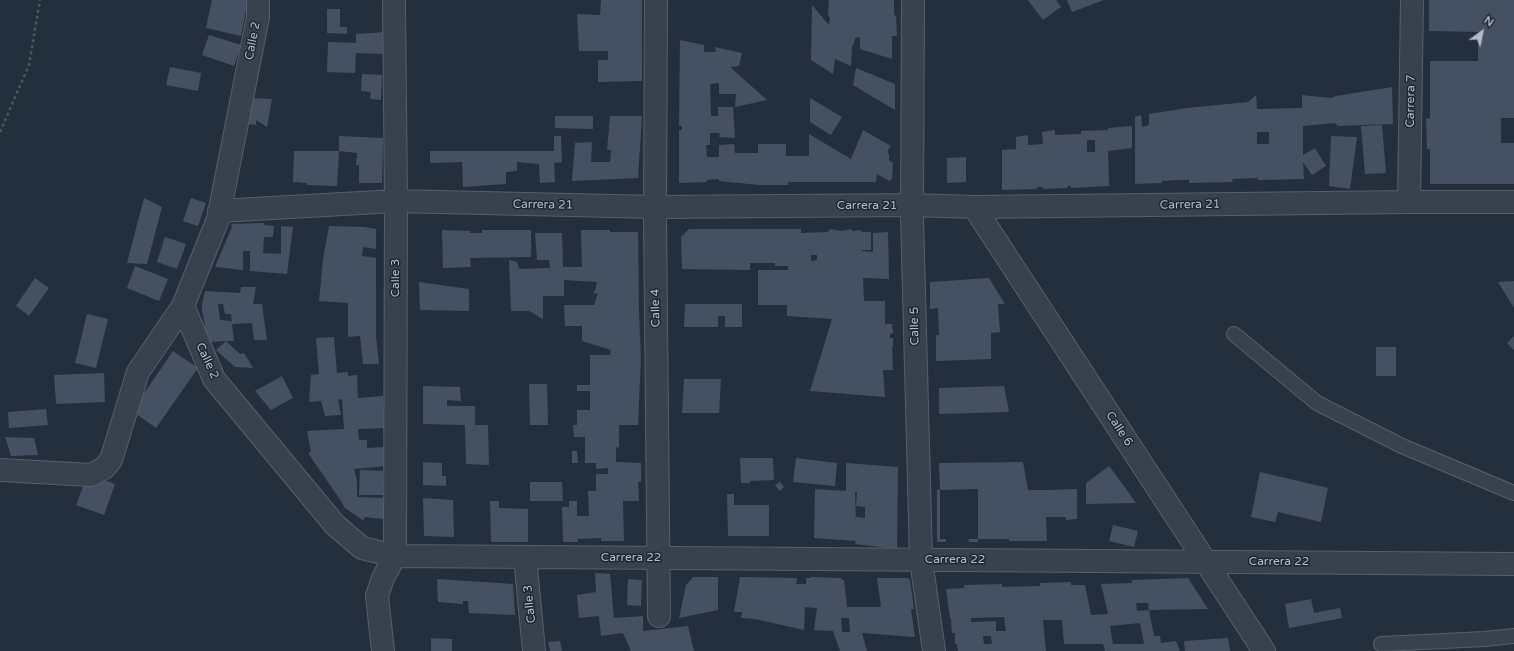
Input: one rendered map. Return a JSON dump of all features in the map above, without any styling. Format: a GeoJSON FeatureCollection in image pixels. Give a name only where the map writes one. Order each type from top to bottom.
{"type":"FeatureCollection","features":[{"type":"Feature","properties":{"kind":"street","name":"Calle 2"},"geometry":{"type":"LineString","coordinates":[[258,0],[258,17],[218,219],[183,306],[214,379],[335,525],[362,548],[395,556]]}},
{"type":"Feature","properties":{"kind":"street","name":"Calle 3"},"geometry":{"type":"LineString","coordinates":[[394,0],[396,201],[395,556]]}},
{"type":"Feature","properties":{"kind":"street","name":"Calle 4"},"geometry":{"type":"LineString","coordinates":[[656,0],[659,616]]}},
{"type":"Feature","properties":{"kind":"street","name":"Calle 5"},"geometry":{"type":"LineString","coordinates":[[913,0],[912,205],[920,560],[934,651]]}},
{"type":"Feature","properties":{"kind":"street","name":"Carrera 7"},"geometry":{"type":"LineString","coordinates":[[1409,202],[1412,0]]}},
{"type":"Feature","properties":{"kind":"street","name":"Carrera 21"},"geometry":{"type":"LineString","coordinates":[[219,210],[396,201],[656,207],[912,205],[974,207],[1514,202]]}},
{"type":"Feature","properties":{"kind":"street","name":"Calle 6"},"geometry":{"type":"LineString","coordinates":[[974,207],[1264,651]]}},
{"type":"Feature","properties":{"kind":"street"},"geometry":{"type":"LineString","coordinates":[[0,470],[91,475],[104,468],[111,460],[138,372],[183,306]]}},
{"type":"Feature","properties":{"kind":"street","name":"Carrera 22"},"geometry":{"type":"LineString","coordinates":[[395,556],[1514,564]]}},
{"type":"Feature","properties":{"kind":"street"},"geometry":{"type":"LineString","coordinates":[[383,651],[377,596],[383,578],[395,556]]}},
{"type":"Feature","properties":{"kind":"street","name":"Calle 3"},"geometry":{"type":"LineString","coordinates":[[525,557],[534,651]]}},
{"type":"Feature","properties":{"kind":"lane"},"geometry":{"type":"LineString","coordinates":[[1234,334],[1317,403],[1402,446],[1514,493]]}},
{"type":"Feature","properties":{"kind":"lane"},"geometry":{"type":"LineString","coordinates":[[1381,644],[1486,639],[1514,636]]}},
{"type":"Feature","properties":{"kind":"path"},"geometry":{"type":"LineString","coordinates":[[0,132],[30,65],[40,0]]}},
{"type":"Feature","properties":{"kind":"building"},"geometry":{"type":"Polygon","coordinates":[[[212,0],[248,0],[241,36],[206,28],[212,0]]]}},
{"type":"Feature","properties":{"kind":"building"},"geometry":{"type":"Polygon","coordinates":[[[601,0],[642,0],[642,81],[598,82],[598,60],[608,60],[608,51],[579,51],[577,14],[600,15],[601,0]]]}},
{"type":"Feature","properties":{"kind":"building"},"geometry":{"type":"Polygon","coordinates":[[[829,0],[894,0],[894,15],[896,16],[897,36],[892,36],[892,59],[860,49],[860,38],[856,37],[852,47],[851,66],[835,59],[833,74],[811,60],[812,5],[829,25],[829,0]]]}},
{"type":"Feature","properties":{"kind":"building"},"geometry":{"type":"Polygon","coordinates":[[[1028,0],[1056,0],[1061,7],[1043,20],[1028,0]]]}},
{"type":"Feature","properties":{"kind":"building"},"geometry":{"type":"Polygon","coordinates":[[[1067,0],[1104,0],[1072,12],[1067,0]]]}},
{"type":"Feature","properties":{"kind":"building"},"geometry":{"type":"Polygon","coordinates":[[[1429,0],[1514,0],[1514,118],[1501,118],[1501,143],[1514,143],[1514,184],[1430,184],[1430,149],[1427,149],[1426,119],[1430,118],[1430,61],[1478,61],[1478,32],[1429,31],[1429,0]]]}},
{"type":"Feature","properties":{"kind":"building"},"geometry":{"type":"Polygon","coordinates":[[[327,9],[340,9],[340,27],[347,27],[347,34],[327,33],[327,9]]]}},
{"type":"Feature","properties":{"kind":"building"},"geometry":{"type":"Polygon","coordinates":[[[386,32],[386,54],[356,53],[355,73],[327,72],[328,42],[356,43],[356,34],[386,32]]]}},
{"type":"Feature","properties":{"kind":"building"},"geometry":{"type":"Polygon","coordinates":[[[209,35],[241,45],[234,66],[202,55],[209,35]]]}},
{"type":"Feature","properties":{"kind":"building"},"geometry":{"type":"Polygon","coordinates":[[[680,40],[704,45],[704,52],[716,52],[715,47],[742,53],[739,66],[730,67],[767,100],[735,107],[736,94],[719,94],[719,83],[710,84],[711,116],[718,116],[718,107],[733,107],[735,138],[719,137],[720,133],[710,133],[710,145],[706,145],[707,157],[719,157],[719,145],[734,144],[735,153],[758,153],[758,144],[786,144],[786,156],[809,156],[809,134],[851,159],[863,130],[891,146],[887,152],[889,154],[889,160],[893,163],[892,179],[889,181],[877,174],[876,182],[788,182],[788,185],[759,185],[719,181],[719,179],[707,180],[707,182],[679,183],[679,130],[682,130],[682,126],[679,126],[680,40]]]}},
{"type":"Feature","properties":{"kind":"building"},"geometry":{"type":"Polygon","coordinates":[[[170,67],[201,73],[198,91],[166,85],[170,67]]]}},
{"type":"Feature","properties":{"kind":"building"},"geometry":{"type":"Polygon","coordinates":[[[856,68],[895,84],[895,110],[853,85],[856,68]]]}},
{"type":"Feature","properties":{"kind":"building"},"geometry":{"type":"Polygon","coordinates":[[[362,74],[382,75],[381,100],[370,99],[371,92],[361,91],[362,74]]]}},
{"type":"Feature","properties":{"kind":"building"},"geometry":{"type":"Polygon","coordinates":[[[1392,87],[1393,124],[1338,126],[1335,123],[1303,126],[1303,155],[1315,148],[1326,166],[1312,175],[1303,162],[1304,179],[1258,180],[1258,178],[1232,179],[1233,182],[1189,183],[1189,180],[1177,180],[1162,181],[1162,183],[1135,184],[1135,117],[1141,115],[1142,127],[1149,125],[1149,114],[1187,108],[1248,102],[1256,95],[1257,109],[1302,108],[1302,95],[1331,98],[1392,87]],[[1257,132],[1257,144],[1269,144],[1269,132],[1257,132]]]}},
{"type":"Feature","properties":{"kind":"building"},"geometry":{"type":"Polygon","coordinates":[[[251,98],[272,99],[267,127],[256,120],[256,125],[247,124],[251,98]]]}},
{"type":"Feature","properties":{"kind":"building"},"geometry":{"type":"Polygon","coordinates":[[[810,98],[842,117],[831,135],[810,122],[810,98]]]}},
{"type":"Feature","properties":{"kind":"building"},"geometry":{"type":"Polygon","coordinates":[[[555,116],[593,116],[593,129],[555,128],[555,116]]]}},
{"type":"Feature","properties":{"kind":"building"},"geometry":{"type":"Polygon","coordinates":[[[610,116],[642,116],[638,178],[572,181],[575,143],[592,142],[591,162],[610,162],[611,150],[607,150],[610,116]]]}},
{"type":"Feature","properties":{"kind":"building"},"geometry":{"type":"Polygon","coordinates":[[[1382,125],[1386,173],[1365,174],[1361,126],[1382,125]]]}},
{"type":"Feature","properties":{"kind":"building"},"geometry":{"type":"Polygon","coordinates":[[[1132,126],[1132,148],[1108,151],[1109,186],[1071,188],[1071,186],[1068,186],[1067,188],[1043,189],[1043,187],[1037,187],[1037,189],[1002,190],[1002,150],[1016,149],[1016,137],[1028,135],[1028,145],[1043,144],[1042,132],[1055,130],[1055,135],[1081,134],[1081,131],[1108,130],[1108,128],[1132,126]],[[1087,140],[1087,152],[1095,152],[1095,140],[1087,140]]]}},
{"type":"Feature","properties":{"kind":"building"},"geometry":{"type":"Polygon","coordinates":[[[339,136],[383,138],[382,183],[359,183],[359,165],[356,165],[357,153],[339,151],[339,136]]]}},
{"type":"Feature","properties":{"kind":"building"},"geometry":{"type":"Polygon","coordinates":[[[554,136],[561,136],[562,162],[554,163],[555,182],[540,183],[539,164],[517,162],[517,171],[506,172],[506,184],[463,187],[462,162],[430,163],[430,151],[554,151],[554,136]]]}},
{"type":"Feature","properties":{"kind":"building"},"geometry":{"type":"Polygon","coordinates":[[[1331,136],[1357,137],[1350,189],[1329,186],[1331,136]]]}},
{"type":"Feature","properties":{"kind":"building"},"geometry":{"type":"Polygon","coordinates":[[[294,151],[339,151],[337,186],[307,185],[307,183],[293,182],[294,151]]]}},
{"type":"Feature","properties":{"kind":"building"},"geometry":{"type":"Polygon","coordinates":[[[966,157],[966,182],[947,183],[947,158],[966,157]]]}},
{"type":"Feature","properties":{"kind":"building"},"geometry":{"type":"Polygon","coordinates":[[[144,198],[162,207],[147,264],[127,263],[144,198]]]}},
{"type":"Feature","properties":{"kind":"building"},"geometry":{"type":"Polygon","coordinates":[[[191,198],[206,203],[198,226],[183,221],[191,198]]]}},
{"type":"Feature","properties":{"kind":"building"},"geometry":{"type":"Polygon","coordinates":[[[264,223],[264,225],[274,226],[273,237],[264,237],[263,253],[281,254],[281,226],[293,227],[287,274],[250,271],[250,251],[243,251],[243,270],[215,267],[232,227],[231,224],[264,223]]]}},
{"type":"Feature","properties":{"kind":"building"},"geometry":{"type":"Polygon","coordinates":[[[329,226],[365,227],[376,229],[376,249],[363,247],[362,256],[376,258],[376,336],[379,364],[363,364],[360,336],[348,337],[348,303],[319,301],[323,259],[329,226]]]}},
{"type":"Feature","properties":{"kind":"building"},"geometry":{"type":"Polygon","coordinates":[[[689,229],[801,229],[801,233],[828,232],[830,229],[841,231],[851,229],[852,231],[861,230],[861,232],[871,232],[871,250],[861,251],[873,252],[873,233],[888,232],[889,279],[863,278],[864,301],[885,301],[885,324],[892,324],[893,333],[890,334],[890,338],[893,338],[893,370],[883,370],[885,397],[810,391],[832,319],[787,316],[787,305],[758,305],[758,270],[788,270],[788,266],[775,266],[775,263],[750,263],[750,270],[682,269],[681,237],[689,229]],[[811,255],[811,261],[817,260],[817,255],[811,255]]]}},
{"type":"Feature","properties":{"kind":"building"},"geometry":{"type":"Polygon","coordinates":[[[442,230],[482,233],[482,230],[531,230],[531,257],[470,258],[471,267],[443,268],[442,230]]]}},
{"type":"Feature","properties":{"kind":"building"},"geometry":{"type":"Polygon","coordinates":[[[581,230],[638,232],[641,358],[638,425],[619,425],[619,448],[616,447],[616,462],[641,463],[641,482],[638,482],[639,501],[623,501],[624,541],[601,541],[601,538],[578,539],[578,542],[563,542],[562,507],[569,507],[569,501],[577,501],[577,516],[589,516],[588,491],[596,491],[596,474],[608,474],[608,468],[596,469],[596,463],[585,463],[585,437],[574,437],[573,425],[577,425],[577,410],[590,410],[590,391],[577,391],[577,385],[590,385],[590,355],[610,355],[611,350],[582,341],[582,326],[565,326],[564,305],[594,305],[598,293],[594,294],[597,282],[564,280],[564,296],[543,296],[543,319],[529,311],[511,311],[509,260],[517,262],[519,269],[550,268],[549,260],[537,260],[535,233],[562,233],[563,267],[582,267],[581,230]]]}},
{"type":"Feature","properties":{"kind":"building"},"geometry":{"type":"Polygon","coordinates":[[[165,237],[186,244],[177,269],[157,262],[165,237]]]}},
{"type":"Feature","properties":{"kind":"building"},"geometry":{"type":"Polygon","coordinates":[[[135,266],[168,279],[159,301],[127,288],[135,266]]]}},
{"type":"Feature","properties":{"kind":"building"},"geometry":{"type":"Polygon","coordinates":[[[35,278],[49,288],[29,316],[16,306],[35,278]]]}},
{"type":"Feature","properties":{"kind":"building"},"geometry":{"type":"Polygon","coordinates":[[[989,278],[1005,304],[998,304],[1000,332],[991,333],[991,359],[936,361],[936,335],[939,335],[938,308],[930,309],[930,282],[989,278]]]}},
{"type":"Feature","properties":{"kind":"building"},"geometry":{"type":"Polygon","coordinates":[[[1514,281],[1514,308],[1498,282],[1514,281]]]}},
{"type":"Feature","properties":{"kind":"building"},"geometry":{"type":"Polygon","coordinates":[[[419,282],[469,289],[469,311],[420,310],[419,282]]]}},
{"type":"Feature","properties":{"kind":"building"},"geometry":{"type":"Polygon","coordinates":[[[241,287],[256,287],[253,304],[262,304],[267,340],[254,340],[252,323],[232,324],[234,341],[208,342],[202,310],[205,291],[240,293],[241,287]],[[218,304],[220,320],[232,321],[231,314],[225,314],[223,304],[218,304]]]}},
{"type":"Feature","properties":{"kind":"building"},"geometry":{"type":"Polygon","coordinates":[[[685,304],[742,304],[742,327],[725,327],[725,316],[718,316],[718,327],[684,327],[685,304]]]}},
{"type":"Feature","properties":{"kind":"building"},"geometry":{"type":"Polygon","coordinates":[[[87,314],[108,319],[96,368],[75,363],[87,314]]]}},
{"type":"Feature","properties":{"kind":"building"},"geometry":{"type":"Polygon","coordinates":[[[1514,336],[1514,350],[1507,343],[1514,336]]]}},
{"type":"Feature","properties":{"kind":"building"},"geometry":{"type":"Polygon","coordinates":[[[334,337],[337,373],[348,372],[348,376],[357,375],[358,398],[383,396],[385,428],[358,429],[359,440],[367,440],[367,448],[385,447],[386,466],[354,469],[357,481],[357,497],[386,498],[384,519],[364,517],[364,521],[345,508],[308,453],[311,452],[307,431],[344,429],[342,399],[338,400],[341,415],[325,416],[321,401],[309,402],[311,375],[319,374],[316,338],[334,337]]]}},
{"type":"Feature","properties":{"kind":"building"},"geometry":{"type":"Polygon","coordinates":[[[226,341],[240,354],[244,353],[253,368],[235,367],[216,350],[226,341]]]}},
{"type":"Feature","properties":{"kind":"building"},"geometry":{"type":"Polygon","coordinates":[[[1376,347],[1396,347],[1396,376],[1376,376],[1376,347]]]}},
{"type":"Feature","properties":{"kind":"building"},"geometry":{"type":"Polygon","coordinates":[[[173,351],[198,368],[156,428],[132,411],[173,351]]]}},
{"type":"Feature","properties":{"kind":"building"},"geometry":{"type":"Polygon","coordinates":[[[104,373],[105,402],[56,404],[54,375],[104,373]]]}},
{"type":"Feature","properties":{"kind":"building"},"geometry":{"type":"Polygon","coordinates":[[[282,376],[293,398],[271,410],[255,391],[282,376]]]}},
{"type":"Feature","properties":{"kind":"building"},"geometry":{"type":"Polygon","coordinates":[[[684,379],[721,379],[719,413],[682,413],[684,379]]]}},
{"type":"Feature","properties":{"kind":"building"},"geometry":{"type":"Polygon","coordinates":[[[529,384],[547,384],[548,425],[530,425],[529,384]]]}},
{"type":"Feature","properties":{"kind":"building"},"geometry":{"type":"Polygon","coordinates":[[[423,386],[460,387],[461,401],[447,400],[447,406],[475,406],[475,425],[488,425],[489,465],[466,464],[465,425],[423,424],[423,386]]]}},
{"type":"Feature","properties":{"kind":"building"},"geometry":{"type":"Polygon","coordinates":[[[1004,386],[1009,412],[939,414],[939,388],[1004,386]]]}},
{"type":"Feature","properties":{"kind":"building"},"geometry":{"type":"Polygon","coordinates":[[[46,409],[48,425],[9,428],[8,412],[46,409]]]}},
{"type":"Feature","properties":{"kind":"building"},"geometry":{"type":"Polygon","coordinates":[[[5,437],[34,438],[38,455],[11,456],[5,437]]]}},
{"type":"Feature","properties":{"kind":"building"},"geometry":{"type":"Polygon","coordinates":[[[572,451],[577,451],[578,463],[572,463],[572,451]]]}},
{"type":"Feature","properties":{"kind":"building"},"geometry":{"type":"Polygon","coordinates":[[[740,458],[773,458],[774,480],[741,483],[740,458]]]}},
{"type":"Feature","properties":{"kind":"building"},"geometry":{"type":"Polygon","coordinates":[[[796,458],[837,463],[835,486],[793,482],[796,458]]]}},
{"type":"Feature","properties":{"kind":"building"},"geometry":{"type":"Polygon","coordinates":[[[423,462],[442,463],[442,476],[446,476],[446,486],[423,485],[423,462]]]}},
{"type":"Feature","properties":{"kind":"building"},"geometry":{"type":"Polygon","coordinates":[[[1023,462],[1028,490],[1077,489],[1077,519],[1066,520],[1066,517],[1046,517],[1047,541],[978,539],[978,489],[940,490],[939,463],[1023,462]]]}},
{"type":"Feature","properties":{"kind":"building"},"geometry":{"type":"Polygon","coordinates":[[[846,463],[898,467],[897,549],[855,544],[856,541],[814,538],[815,489],[846,491],[846,463]],[[855,492],[856,524],[856,517],[865,518],[865,507],[856,506],[857,492],[855,492]]]}},
{"type":"Feature","properties":{"kind":"building"},"geometry":{"type":"Polygon","coordinates":[[[1109,466],[1136,503],[1086,504],[1086,483],[1109,466]]]}},
{"type":"Feature","properties":{"kind":"building"},"geometry":{"type":"Polygon","coordinates":[[[360,470],[383,471],[383,495],[359,495],[360,470]]]}},
{"type":"Feature","properties":{"kind":"building"},"geometry":{"type":"Polygon","coordinates":[[[1260,472],[1328,488],[1321,522],[1278,512],[1275,522],[1251,517],[1260,472]]]}},
{"type":"Feature","properties":{"kind":"building"},"geometry":{"type":"Polygon","coordinates":[[[88,474],[115,484],[104,515],[76,505],[88,474]]]}},
{"type":"Feature","properties":{"kind":"building"},"geometry":{"type":"Polygon","coordinates":[[[530,482],[562,482],[563,501],[530,501],[530,482]]]}},
{"type":"Feature","properties":{"kind":"building"},"geometry":{"type":"Polygon","coordinates":[[[780,482],[784,487],[780,491],[775,485],[780,482]]]}},
{"type":"Feature","properties":{"kind":"building"},"geometry":{"type":"Polygon","coordinates":[[[937,489],[940,490],[940,539],[946,539],[946,542],[937,542],[937,489]]]}},
{"type":"Feature","properties":{"kind":"building"},"geometry":{"type":"Polygon","coordinates":[[[727,494],[734,494],[734,505],[769,505],[769,536],[728,536],[727,494]]]}},
{"type":"Feature","properties":{"kind":"building"},"geometry":{"type":"Polygon","coordinates":[[[423,498],[453,500],[454,537],[424,536],[423,498]]]}},
{"type":"Feature","properties":{"kind":"building"},"geometry":{"type":"Polygon","coordinates":[[[490,501],[499,501],[499,508],[528,509],[528,542],[491,542],[490,501]]]}},
{"type":"Feature","properties":{"kind":"building"},"geometry":{"type":"Polygon","coordinates":[[[1113,525],[1138,531],[1134,547],[1109,541],[1113,525]]]}},
{"type":"Feature","properties":{"kind":"building"},"geometry":{"type":"Polygon","coordinates":[[[968,539],[978,539],[978,542],[969,542],[968,539]]]}},
{"type":"Feature","properties":{"kind":"building"},"geometry":{"type":"Polygon","coordinates":[[[595,573],[610,574],[614,618],[643,616],[643,631],[688,626],[694,651],[631,651],[623,633],[601,636],[599,616],[579,618],[577,595],[596,592],[595,573]]]}},
{"type":"Feature","properties":{"kind":"building"},"geometry":{"type":"Polygon","coordinates":[[[693,577],[718,577],[718,610],[679,618],[686,585],[693,577]]]}},
{"type":"Feature","properties":{"kind":"building"},"geometry":{"type":"Polygon","coordinates":[[[740,577],[797,578],[796,584],[806,584],[806,578],[811,577],[841,578],[844,580],[847,607],[881,607],[877,578],[907,578],[910,580],[914,609],[911,609],[915,637],[862,633],[867,651],[840,651],[833,631],[814,630],[817,608],[805,607],[804,630],[755,619],[741,618],[742,612],[734,612],[740,577]],[[841,618],[842,632],[850,632],[849,618],[841,618]]]}},
{"type":"Feature","properties":{"kind":"building"},"geometry":{"type":"Polygon","coordinates":[[[1188,578],[1208,609],[1149,610],[1154,636],[1160,636],[1161,643],[1176,641],[1180,651],[1105,651],[1103,644],[1064,644],[1062,620],[1043,620],[1046,651],[958,651],[957,644],[955,644],[955,633],[952,633],[946,589],[964,588],[964,585],[1002,584],[1002,587],[1040,586],[1040,583],[1071,582],[1071,585],[1085,585],[1091,615],[1108,614],[1101,584],[1132,583],[1132,580],[1188,578]],[[1136,603],[1137,611],[1149,610],[1148,603],[1136,603]],[[1004,617],[971,618],[971,622],[996,621],[996,631],[1006,631],[1004,617]],[[1140,623],[1110,626],[1113,644],[1144,644],[1140,623]],[[983,636],[984,644],[992,644],[991,636],[983,636]]]}},
{"type":"Feature","properties":{"kind":"building"},"geometry":{"type":"Polygon","coordinates":[[[437,579],[513,584],[515,615],[469,613],[468,601],[463,601],[463,604],[438,602],[437,579]]]}},
{"type":"Feature","properties":{"kind":"building"},"geometry":{"type":"Polygon","coordinates":[[[628,579],[642,580],[641,606],[627,605],[628,579]]]}},
{"type":"Feature","properties":{"kind":"building"},"geometry":{"type":"Polygon","coordinates":[[[1311,599],[1314,613],[1340,608],[1342,618],[1289,628],[1285,604],[1311,599]]]}},
{"type":"Feature","properties":{"kind":"building"},"geometry":{"type":"Polygon","coordinates":[[[431,638],[452,639],[452,651],[431,651],[431,638]]]}},
{"type":"Feature","properties":{"kind":"building"},"geometry":{"type":"Polygon","coordinates":[[[1228,638],[1230,651],[1185,651],[1184,641],[1228,638]]]}},
{"type":"Feature","properties":{"kind":"building"},"geometry":{"type":"Polygon","coordinates":[[[560,641],[562,651],[550,651],[548,642],[560,641]]]}}]}
